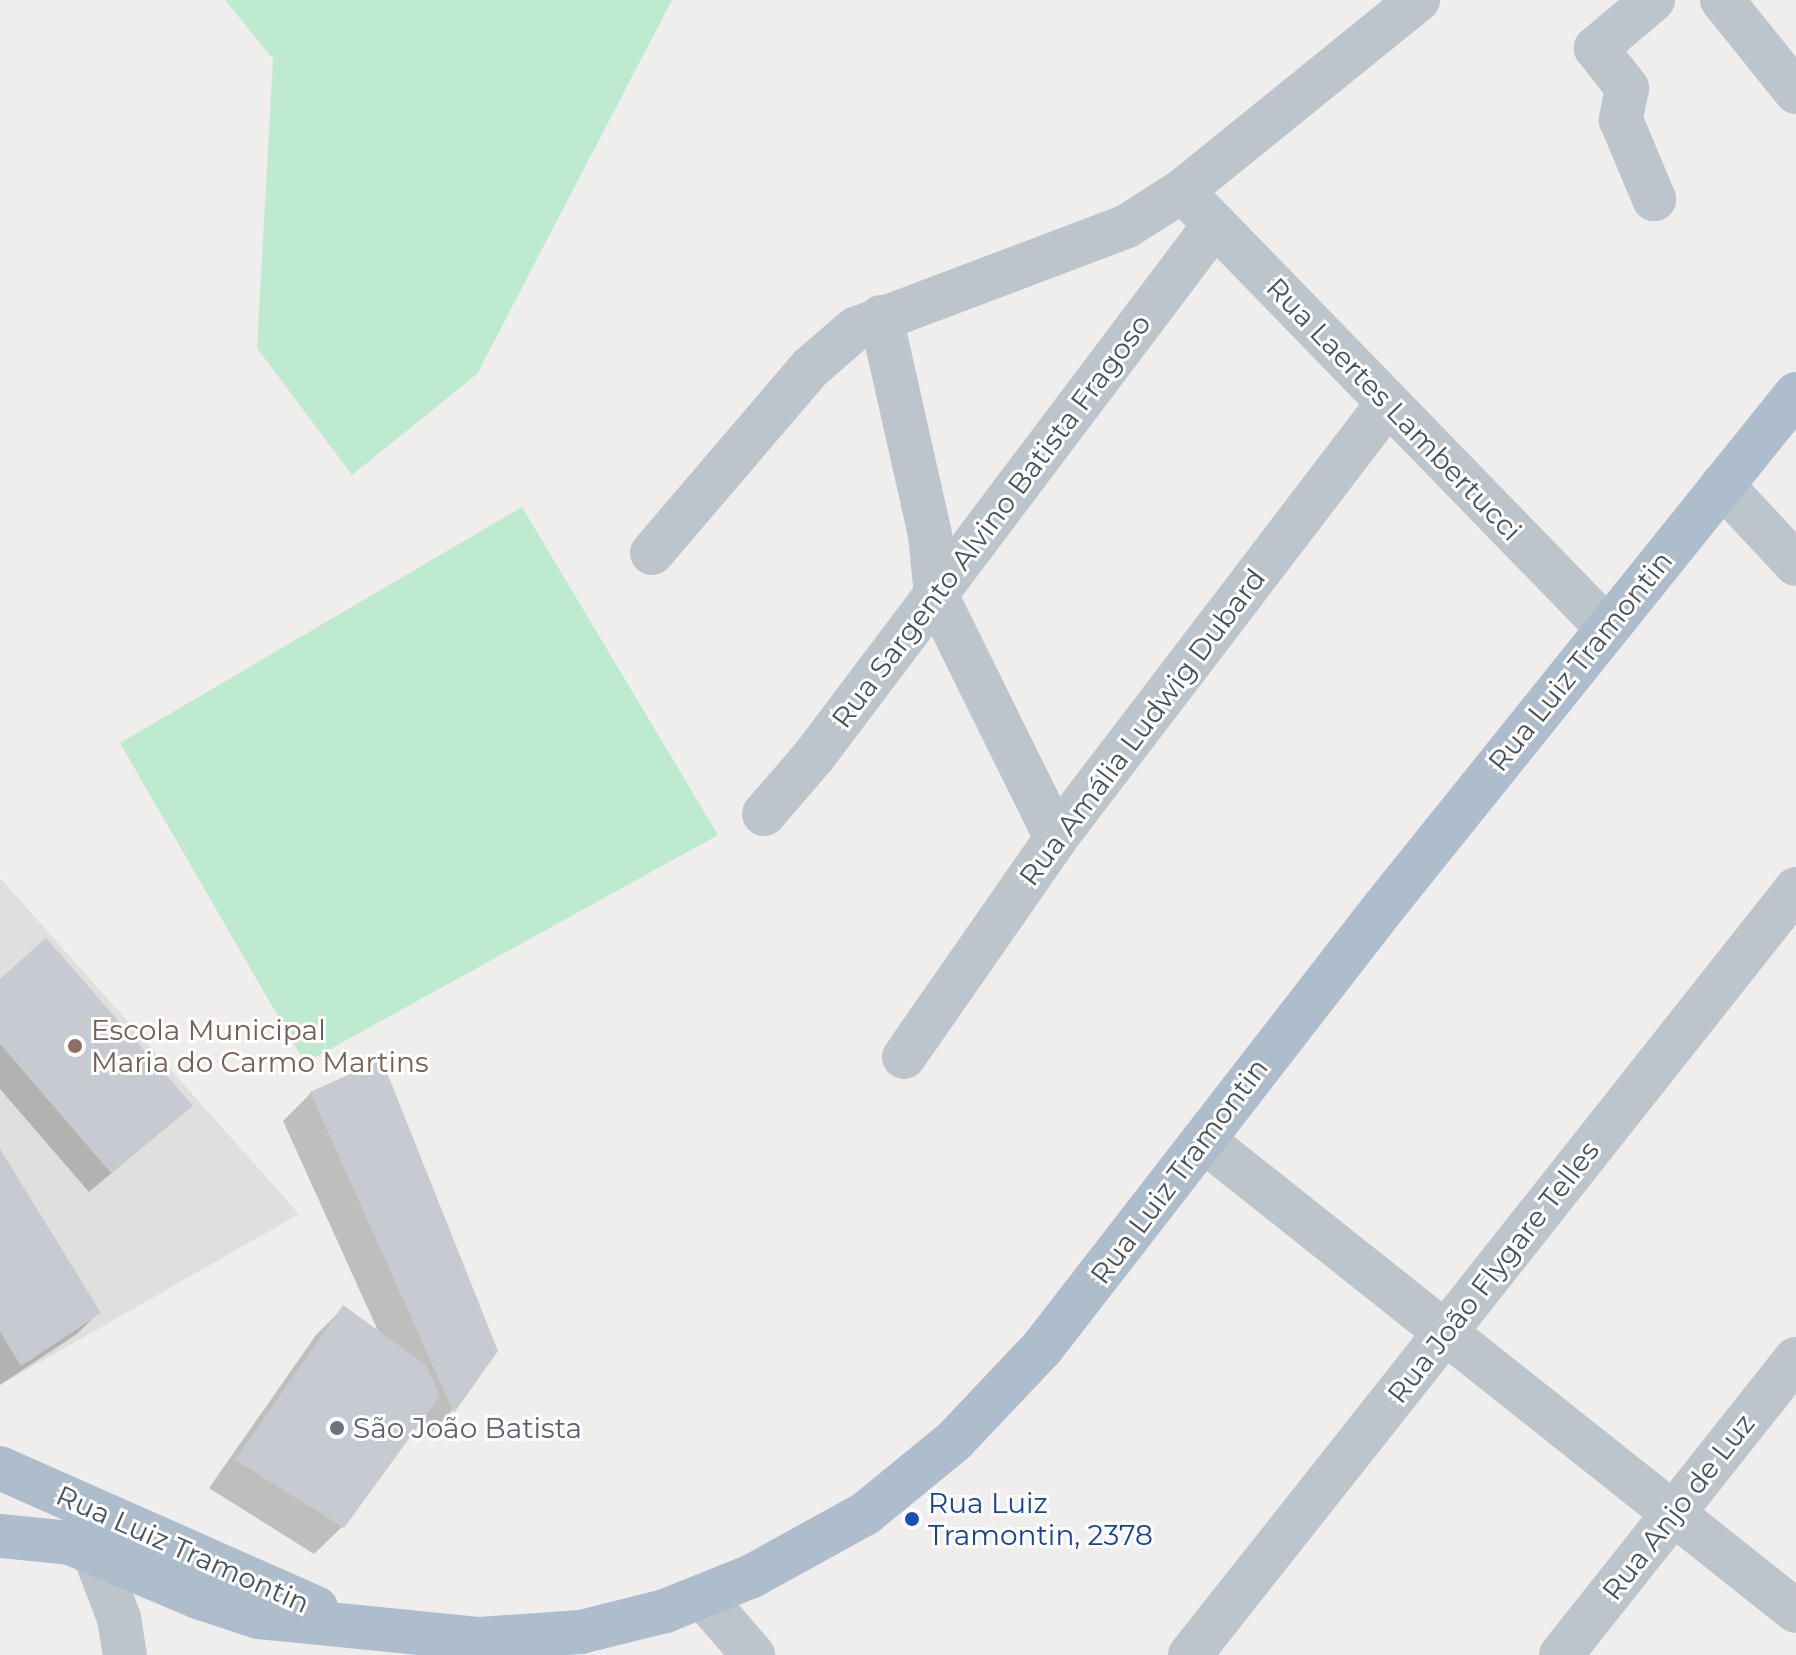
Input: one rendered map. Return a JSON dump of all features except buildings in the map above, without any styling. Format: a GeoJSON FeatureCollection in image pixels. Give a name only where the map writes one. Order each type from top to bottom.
{"type":"FeatureCollection","features":[{"type":"Feature","properties":{"kind":"main road","name":"Rua Luiz Tramontin"},"geometry":{"type":"LineString","coordinates":[[0,1536],[42,1537],[94,1553],[175,1587],[259,1617],[480,1639],[541,1636],[623,1623],[703,1597],[807,1549],[866,1513],[954,1441],[1042,1348],[1606,627],[1796,394]]}},
{"type":"Feature","properties":{"kind":"main road","name":"Rua Luiz Tramontin"},"geometry":{"type":"LineString","coordinates":[[0,1468],[160,1543],[366,1628]]}},
{"type":"Feature","properties":{"kind":"street"},"geometry":{"type":"LineString","coordinates":[[652,553],[810,368],[855,329],[1096,240],[1182,191],[1418,0]]}},
{"type":"Feature","properties":{"kind":"street"},"geometry":{"type":"LineString","coordinates":[[1653,0],[1596,48],[1627,88],[1621,120],[1654,199]]}},
{"type":"Feature","properties":{"kind":"street"},"geometry":{"type":"LineString","coordinates":[[1722,0],[1793,82]]}},
{"type":"Feature","properties":{"kind":"street","name":"Rua Laertes Lambertucci"},"geometry":{"type":"LineString","coordinates":[[1182,191],[1606,627]]}},
{"type":"Feature","properties":{"kind":"street","name":"Rua Sargento Alvino Batista Fragoso"},"geometry":{"type":"LineString","coordinates":[[764,814],[936,595],[1215,224]]}},
{"type":"Feature","properties":{"kind":"street"},"geometry":{"type":"LineString","coordinates":[[881,317],[930,535],[936,595],[1056,838]]}},
{"type":"Feature","properties":{"kind":"street","name":"Rua Amália Ludwig Dubard"},"geometry":{"type":"LineString","coordinates":[[904,1057],[1056,838],[1388,403]]}},
{"type":"Feature","properties":{"kind":"street"},"geometry":{"type":"LineString","coordinates":[[1722,485],[1796,564]]}},
{"type":"Feature","properties":{"kind":"street","name":"Rua João Flygare Telles"},"geometry":{"type":"LineString","coordinates":[[1190,1655],[1796,889]]}},
{"type":"Feature","properties":{"kind":"street"},"geometry":{"type":"LineString","coordinates":[[1203,1140],[1796,1611]]}},
{"type":"Feature","properties":{"kind":"street","name":"Rua Anjo de Luz"},"geometry":{"type":"LineString","coordinates":[[1561,1655],[1796,1359]]}},
{"type":"Feature","properties":{"kind":"street"},"geometry":{"type":"LineString","coordinates":[[94,1553],[122,1636]]}},
{"type":"Feature","properties":{"kind":"street"},"geometry":{"type":"LineString","coordinates":[[122,1636],[139,1598],[175,1587]]}},
{"type":"Feature","properties":{"kind":"street"},"geometry":{"type":"LineString","coordinates":[[703,1597],[753,1655]]}},
{"type":"Feature","properties":{"kind":"shaded area","name":"Escola Municipal Maria do Carmo Martins"},"geometry":{"type":"Polygon","coordinates":[[[0,878],[299,1214],[0,1385],[0,878]]]}},
{"type":"Feature","properties":{"kind":"green space"},"geometry":{"type":"Polygon","coordinates":[[[225,0],[672,0],[477,374],[352,475],[257,348],[273,59],[225,0]]]}},
{"type":"Feature","properties":{"kind":"green space"},"geometry":{"type":"Polygon","coordinates":[[[522,507],[718,835],[305,1063],[120,743],[522,507]]]}},
{"type":"Feature","properties":{"kind":"place","name":"Escola Municipal Maria do Carmo Martins"},"geometry":{"type":"Point","coordinates":[75,1046]}},
{"type":"Feature","properties":{"kind":"place","name":"São João Batista"},"geometry":{"type":"Point","coordinates":[337,1428]}},
{"type":"Feature","properties":{"kind":"place","name":"Rua Luiz Tramontin, 2378"},"geometry":{"type":"Point","coordinates":[912,1519]}}]}
